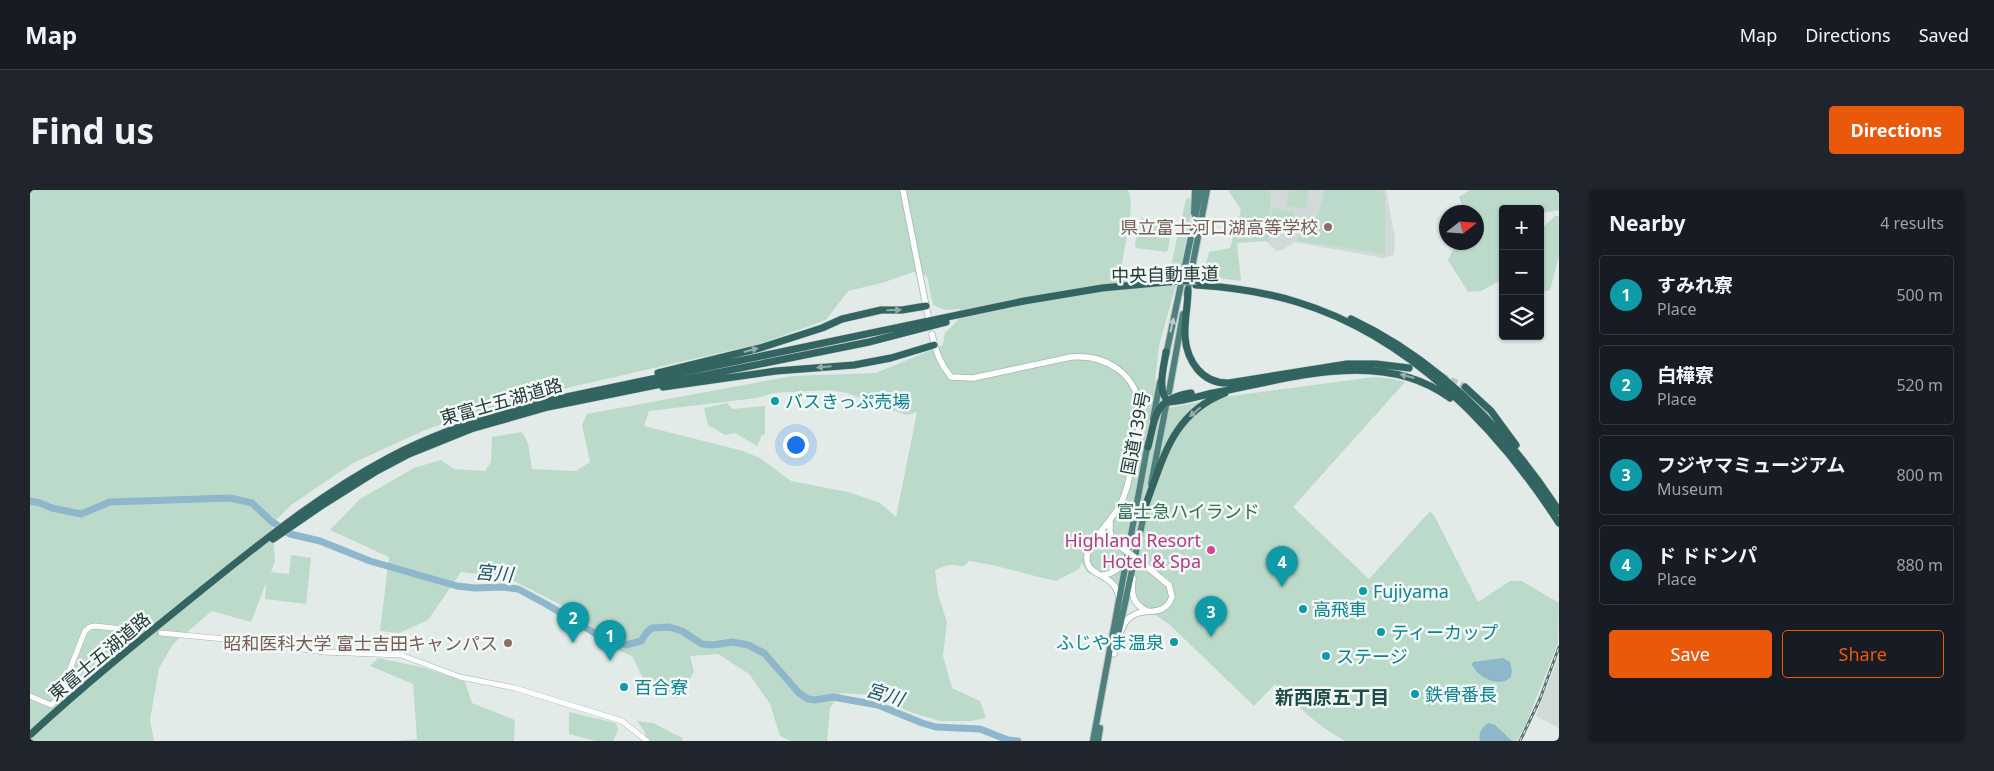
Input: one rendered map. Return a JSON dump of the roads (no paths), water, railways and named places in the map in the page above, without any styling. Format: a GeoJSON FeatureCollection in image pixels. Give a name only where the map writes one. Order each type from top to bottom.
{"type":"FeatureCollection","features":[{"type":"Feature","properties":{"kind":"highway"},"geometry":{"type":"LineString","coordinates":[[1196,190],[1197,230]]}},
{"type":"Feature","properties":{"kind":"highway","name":"国道139号"},"geometry":{"type":"LineString","coordinates":[[1169,392],[1188,290],[1201,190]]}},
{"type":"Feature","properties":{"kind":"highway","name":"国道139号"},"geometry":{"type":"LineString","coordinates":[[1095,741],[1166,352],[1207,190]]}},
{"type":"Feature","properties":{"kind":"highway"},"geometry":{"type":"LineString","coordinates":[[1197,230],[1212,190]]}},
{"type":"Feature","properties":{"kind":"highway","name":"中央自動車道"},"geometry":{"type":"LineString","coordinates":[[1196,283],[1236,288],[1280,297],[1317,309],[1352,325],[1410,360],[1474,415],[1503,445],[1531,481],[1559,523]]}},
{"type":"Feature","properties":{"kind":"highway","name":"中央自動車道"},"geometry":{"type":"LineString","coordinates":[[868,338],[1056,296],[1136,284],[1196,283],[1258,289],[1298,299],[1344,316],[1392,341],[1447,382],[1494,426],[1523,460],[1559,510]]}},
{"type":"Feature","properties":{"kind":"highway"},"geometry":{"type":"LineString","coordinates":[[1188,290],[1185,335],[1192,361],[1201,373],[1215,382],[1238,385],[1339,371],[1366,370],[1396,373],[1420,380],[1441,391],[1503,445]]}},
{"type":"Feature","properties":{"kind":"highway"},"geometry":{"type":"LineString","coordinates":[[603,390],[648,376],[760,348],[822,328],[842,319],[881,310],[902,310],[926,306]]}},
{"type":"Feature","properties":{"kind":"highway","name":"東富士五湖道路"},"geometry":{"type":"LineString","coordinates":[[297,519],[409,454],[454,435],[492,422],[548,407],[868,338]]}},
{"type":"Feature","properties":{"kind":"highway","name":"東富士五湖道路"},"geometry":{"type":"LineString","coordinates":[[30,735],[164,620],[355,477],[390,457],[432,438],[497,414],[603,390],[868,338]]}},
{"type":"Feature","properties":{"kind":"highway"},"geometry":{"type":"LineString","coordinates":[[645,387],[655,389],[768,372],[854,365],[891,358],[934,345]]}},
{"type":"Feature","properties":{"kind":"highway"},"geometry":{"type":"LineString","coordinates":[[1166,352],[1162,390],[1167,403]]}},
{"type":"Feature","properties":{"kind":"highway"},"geometry":{"type":"LineString","coordinates":[[1148,447],[1157,413],[1167,403],[1238,385],[1347,364],[1382,364],[1410,368]]}},
{"type":"Feature","properties":{"kind":"highway"},"geometry":{"type":"LineString","coordinates":[[1146,504],[1164,453],[1181,425],[1205,404],[1238,385]]}},
{"type":"Feature","properties":{"kind":"highway"},"geometry":{"type":"LineString","coordinates":[[1465,387],[1484,403],[1495,416],[1546,486],[1559,510]]}},
{"type":"Feature","properties":{"kind":"highway","name":"国道139号"},"geometry":{"type":"LineString","coordinates":[[1095,741],[1167,403]]}},
{"type":"Feature","properties":{"kind":"main road"},"geometry":{"type":"LineString","coordinates":[[903,190],[928,316]]}},
{"type":"Feature","properties":{"kind":"main road"},"geometry":{"type":"LineString","coordinates":[[932,334],[943,368],[951,377],[961,379],[973,378],[1079,356],[1104,360],[1125,374],[1138,395],[1140,419],[1127,488],[1120,506],[1087,552],[1087,563],[1094,572],[1103,575],[1116,587],[1119,598],[1118,607]]}},
{"type":"Feature","properties":{"kind":"main road"},"geometry":{"type":"LineString","coordinates":[[1146,504],[1132,590],[1134,601],[1148,612]]}},
{"type":"Feature","properties":{"kind":"main road"},"geometry":{"type":"LineString","coordinates":[[1111,520],[1110,528],[1114,542]]}},
{"type":"Feature","properties":{"kind":"main road"},"geometry":{"type":"LineString","coordinates":[[1103,575],[1114,572],[1121,565],[1133,528]]}},
{"type":"Feature","properties":{"kind":"main road"},"geometry":{"type":"LineString","coordinates":[[1101,532],[1169,585],[1172,594],[1171,600],[1159,611],[1134,615],[1125,622],[1114,654]]}},
{"type":"Feature","properties":{"kind":"main road"},"geometry":{"type":"LineString","coordinates":[[1091,546],[1102,541],[1114,542]]}},
{"type":"Feature","properties":{"kind":"street"},"geometry":{"type":"LineString","coordinates":[[30,696],[51,705],[58,700],[85,631],[90,627],[140,631]]}},
{"type":"Feature","properties":{"kind":"street"},"geometry":{"type":"LineString","coordinates":[[161,633],[246,641],[324,652],[401,655],[460,677],[515,688],[622,721],[647,741]]}},
{"type":"Feature","properties":{"kind":"water"},"geometry":{"type":"Polygon","coordinates":[[[1503,658],[1510,662],[1512,671],[1511,677],[1501,682],[1489,680],[1479,674],[1472,665],[1473,662],[1503,658]]]}},
{"type":"Feature","properties":{"kind":"water"},"geometry":{"type":"Polygon","coordinates":[[[1489,723],[1495,725],[1512,741],[1480,741],[1481,730],[1489,723]]]}},
{"type":"Feature","properties":{"kind":"waterway","name":"宮川"},"geometry":{"type":"LineString","coordinates":[[30,501],[81,514],[110,502],[230,498],[252,503],[271,521],[290,534],[320,541],[370,561],[457,586],[518,589],[598,635],[626,645],[641,641],[652,628],[669,627],[682,631],[702,644],[713,645],[732,642],[748,645],[764,653],[799,693],[808,699],[815,700],[833,697],[878,705],[936,727],[980,729],[1008,740],[1018,741]]}},
{"type":"Feature","properties":{"kind":"tunnel"},"geometry":{"type":"LineString","coordinates":[[1441,376],[1465,387]]}},
{"type":"Feature","properties":{"kind":"tunnel"},"geometry":{"type":"LineString","coordinates":[[140,631],[161,633]]}},
{"type":"Feature","properties":{"kind":"railway"},"geometry":{"type":"LineString","coordinates":[[1520,741],[1540,699],[1559,647]]}},
{"type":"Feature","properties":{"kind":"place","name":"県立富士河口湖高等学校"},"geometry":{"type":"Point","coordinates":[1328,227]}},
{"type":"Feature","properties":{"kind":"place","name":"バスきっぷ売場"},"geometry":{"type":"Point","coordinates":[775,401]}},
{"type":"Feature","properties":{"kind":"place","name":"Highland Resort Hotel & Spa"},"geometry":{"type":"Point","coordinates":[1211,550]}},
{"type":"Feature","properties":{"kind":"place","name":"ド ドドンパ"},"geometry":{"type":"Point","coordinates":[1282,587]}},
{"type":"Feature","properties":{"kind":"place","name":"Fujiyama"},"geometry":{"type":"Point","coordinates":[1363,591]}},
{"type":"Feature","properties":{"kind":"place","name":"高飛車"},"geometry":{"type":"Point","coordinates":[1303,609]}},
{"type":"Feature","properties":{"kind":"place","name":"ティーカップ"},"geometry":{"type":"Point","coordinates":[1381,632]}},
{"type":"Feature","properties":{"kind":"place","name":"フジヤマミュージアム"},"geometry":{"type":"Point","coordinates":[1211,637]}},
{"type":"Feature","properties":{"kind":"place","name":"ふじやま温泉"},"geometry":{"type":"Point","coordinates":[1174,642]}},
{"type":"Feature","properties":{"kind":"place","name":"昭和医科大学 富士吉田キャンパス"},"geometry":{"type":"Point","coordinates":[508,643]}},
{"type":"Feature","properties":{"kind":"place","name":"白樺寮"},"geometry":{"type":"Point","coordinates":[573,643]}},
{"type":"Feature","properties":{"kind":"place","name":"ステージ"},"geometry":{"type":"Point","coordinates":[1326,656]}},
{"type":"Feature","properties":{"kind":"place","name":"すみれ寮"},"geometry":{"type":"Point","coordinates":[610,661]}},
{"type":"Feature","properties":{"kind":"place","name":"百合寮"},"geometry":{"type":"Point","coordinates":[624,687]}},
{"type":"Feature","properties":{"kind":"place","name":"鉄骨番長"},"geometry":{"type":"Point","coordinates":[1415,694]}},
{"type":"Feature","properties":{"kind":"district","name":"新西原五丁目"},"geometry":{"type":"Point","coordinates":[1332,697]}},
{"type":"Feature","properties":{"kind":"park label","name":"富士急ハイランド"},"geometry":{"type":"Point","coordinates":[1188,511]}}]}
